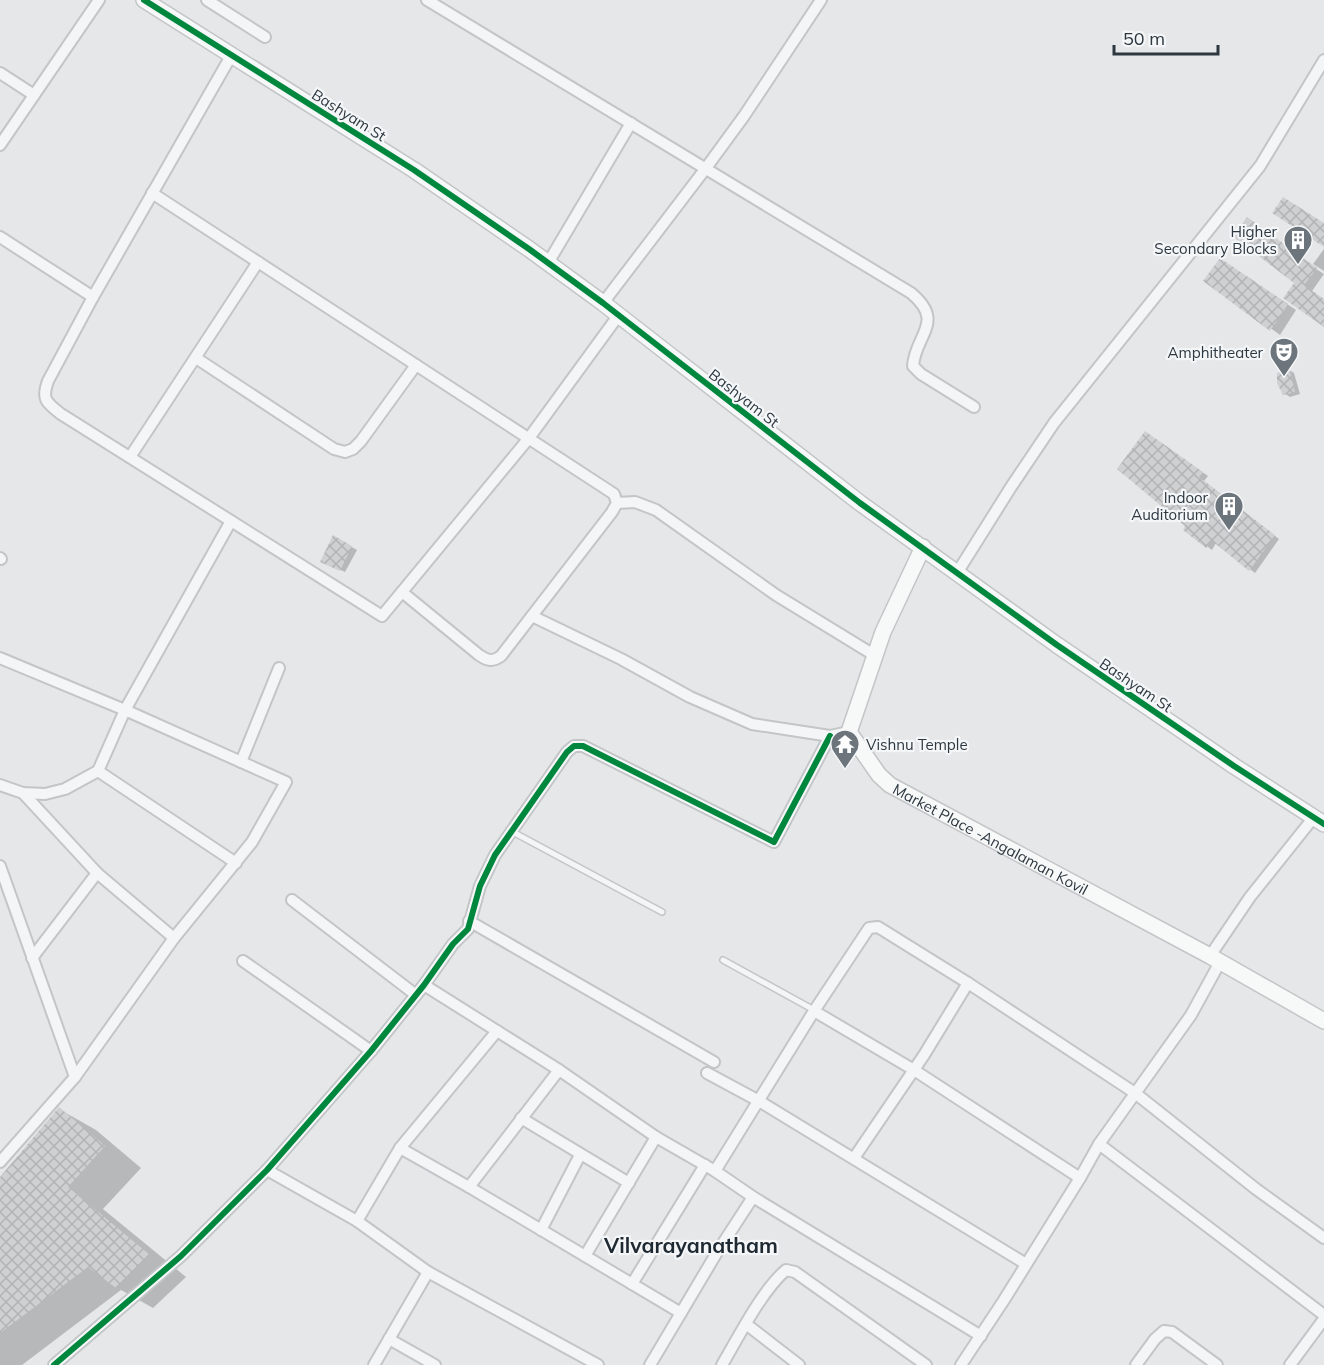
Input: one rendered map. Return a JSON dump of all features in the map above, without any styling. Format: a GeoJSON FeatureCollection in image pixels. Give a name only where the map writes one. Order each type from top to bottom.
{"type":"FeatureCollection","features":[{"type":"Feature","properties":{"kind":"street"},"geometry":{"type":"LineString","coordinates":[[0,145],[99,0]]}},
{"type":"Feature","properties":{"kind":"street","name":"Bashyam St"},"geometry":{"type":"LineString","coordinates":[[144,0],[414,170],[548,263],[603,303],[860,503],[1057,645],[1319,821]]}},
{"type":"Feature","properties":{"kind":"street"},"geometry":{"type":"LineString","coordinates":[[207,0],[265,37]]}},
{"type":"Feature","properties":{"kind":"street"},"geometry":{"type":"LineString","coordinates":[[427,0],[911,293],[921,302],[928,328],[914,357],[914,366],[921,374],[974,407]]}},
{"type":"Feature","properties":{"kind":"street"},"geometry":{"type":"LineString","coordinates":[[603,303],[744,116],[820,0]]}},
{"type":"Feature","properties":{"kind":"street"},"geometry":{"type":"LineString","coordinates":[[231,56],[93,297],[48,381],[44,392],[46,402],[61,414],[382,616],[529,438],[618,316]]}},
{"type":"Feature","properties":{"kind":"street"},"geometry":{"type":"LineString","coordinates":[[957,573],[1054,423],[1260,166],[1324,60]]}},
{"type":"Feature","properties":{"kind":"street"},"geometry":{"type":"LineString","coordinates":[[0,73],[34,95]]}},
{"type":"Feature","properties":{"kind":"street"},"geometry":{"type":"LineString","coordinates":[[548,263],[631,123]]}},
{"type":"Feature","properties":{"kind":"street"},"geometry":{"type":"LineString","coordinates":[[152,193],[614,494],[617,503],[612,512],[495,661],[487,660],[402,592]]}},
{"type":"Feature","properties":{"kind":"street"},"geometry":{"type":"LineString","coordinates":[[0,237],[93,297]]}},
{"type":"Feature","properties":{"kind":"street"},"geometry":{"type":"LineString","coordinates":[[130,457],[258,262]]}},
{"type":"Feature","properties":{"kind":"street"},"geometry":{"type":"LineString","coordinates":[[196,358],[334,449],[345,452],[353,449],[362,441],[416,365]]}},
{"type":"Feature","properties":{"kind":"street"},"geometry":{"type":"LineString","coordinates":[[617,503],[635,502],[656,510],[776,595],[874,655]]}},
{"type":"Feature","properties":{"kind":"street"},"geometry":{"type":"LineString","coordinates":[[0,785],[23,793],[45,794],[65,789],[98,771],[125,710],[231,521]]}},
{"type":"Feature","properties":{"kind":"street"},"geometry":{"type":"LineString","coordinates":[[532,616],[621,658],[729,716],[752,724],[830,736],[849,732],[883,632],[923,547]]}},
{"type":"Feature","properties":{"kind":"street"},"geometry":{"type":"LineString","coordinates":[[0,658],[125,710],[286,782],[252,842],[174,938],[75,1077],[1,1159]]}},
{"type":"Feature","properties":{"kind":"street"},"geometry":{"type":"LineString","coordinates":[[241,762],[279,668]]}},
{"type":"Feature","properties":{"kind":"street","name":"Market Place -Angalaman Kovil"},"geometry":{"type":"LineString","coordinates":[[849,732],[879,775],[890,785],[1215,959],[1324,1021]]}},
{"type":"Feature","properties":{"kind":"street"},"geometry":{"type":"LineString","coordinates":[[54,1365],[181,1256],[267,1170],[371,1052],[453,944],[468,929],[480,886],[495,855],[567,752],[574,746],[583,746],[774,842],[830,736]]}},
{"type":"Feature","properties":{"kind":"street"},"geometry":{"type":"LineString","coordinates":[[98,771],[236,863]]}},
{"type":"Feature","properties":{"kind":"street"},"geometry":{"type":"LineString","coordinates":[[23,793],[97,873],[174,938]]}},
{"type":"Feature","properties":{"kind":"street"},"geometry":{"type":"LineString","coordinates":[[961,1365],[1080,1178],[1099,1144],[1186,1022],[1215,959],[1250,897],[1319,821]]}},
{"type":"Feature","properties":{"kind":"street"},"geometry":{"type":"LineString","coordinates":[[0,866],[75,1077]]}},
{"type":"Feature","properties":{"kind":"street"},"geometry":{"type":"LineString","coordinates":[[32,958],[97,873]]}},
{"type":"Feature","properties":{"kind":"street"},"geometry":{"type":"LineString","coordinates":[[292,900],[416,995]]}},
{"type":"Feature","properties":{"kind":"street"},"geometry":{"type":"LineString","coordinates":[[469,921],[714,1062]]}},
{"type":"Feature","properties":{"kind":"street"},"geometry":{"type":"LineString","coordinates":[[632,1284],[710,1168],[759,1101],[814,1011],[869,928],[878,927],[1135,1093],[1256,1189],[1324,1238]]}},
{"type":"Feature","properties":{"kind":"street"},"geometry":{"type":"LineString","coordinates":[[243,961],[371,1052]]}},
{"type":"Feature","properties":{"kind":"street"},"geometry":{"type":"LineString","coordinates":[[854,1158],[914,1070],[968,983]]}},
{"type":"Feature","properties":{"kind":"street"},"geometry":{"type":"LineString","coordinates":[[424,985],[559,1071],[656,1137],[981,1336]]}},
{"type":"Feature","properties":{"kind":"street"},"geometry":{"type":"LineString","coordinates":[[814,1011],[914,1070],[1080,1178]]}},
{"type":"Feature","properties":{"kind":"street"},"geometry":{"type":"LineString","coordinates":[[357,1221],[399,1148],[497,1031]]}},
{"type":"Feature","properties":{"kind":"street"},"geometry":{"type":"LineString","coordinates":[[469,1187],[559,1071]]}},
{"type":"Feature","properties":{"kind":"street"},"geometry":{"type":"LineString","coordinates":[[707,1073],[759,1101],[1026,1264]]}},
{"type":"Feature","properties":{"kind":"street"},"geometry":{"type":"LineString","coordinates":[[521,1118],[629,1183]]}},
{"type":"Feature","properties":{"kind":"street"},"geometry":{"type":"LineString","coordinates":[[585,1256],[656,1137]]}},
{"type":"Feature","properties":{"kind":"street"},"geometry":{"type":"LineString","coordinates":[[1099,1144],[1324,1317],[1290,1365]]}},
{"type":"Feature","properties":{"kind":"street"},"geometry":{"type":"LineString","coordinates":[[399,1148],[681,1313]]}},
{"type":"Feature","properties":{"kind":"street"},"geometry":{"type":"LineString","coordinates":[[541,1230],[580,1155]]}},
{"type":"Feature","properties":{"kind":"street"},"geometry":{"type":"LineString","coordinates":[[267,1170],[357,1221],[428,1272],[598,1365]]}},
{"type":"Feature","properties":{"kind":"street"},"geometry":{"type":"LineString","coordinates":[[650,1365],[753,1197]]}},
{"type":"Feature","properties":{"kind":"street"},"geometry":{"type":"LineString","coordinates":[[722,1365],[746,1324],[778,1277],[786,1270],[795,1272],[926,1365]]}},
{"type":"Feature","properties":{"kind":"street"},"geometry":{"type":"LineString","coordinates":[[374,1365],[428,1272]]}},
{"type":"Feature","properties":{"kind":"street"},"geometry":{"type":"LineString","coordinates":[[746,1324],[799,1365]]}},
{"type":"Feature","properties":{"kind":"street"},"geometry":{"type":"LineString","coordinates":[[1136,1365],[1155,1339],[1164,1331],[1172,1332],[1217,1365]]}},
{"type":"Feature","properties":{"kind":"street"},"geometry":{"type":"LineString","coordinates":[[389,1339],[435,1365]]}},
{"type":"Feature","properties":{"kind":"lane"},"geometry":{"type":"LineString","coordinates":[[511,831],[662,912]]}},
{"type":"Feature","properties":{"kind":"lane"},"geometry":{"type":"LineString","coordinates":[[723,960],[814,1011]]}},
{"type":"Feature","properties":{"kind":"building"},"geometry":{"type":"Polygon","coordinates":[[[1283,197],[1324,223],[1324,247],[1272,213],[1283,197]]]}},
{"type":"Feature","properties":{"kind":"building"},"geometry":{"type":"Polygon","coordinates":[[[1247,217],[1317,268],[1304,285],[1324,299],[1324,327],[1283,298],[1294,283],[1234,237],[1247,217]]]}},
{"type":"Feature","properties":{"kind":"building"},"geometry":{"type":"Polygon","coordinates":[[[1220,258],[1288,304],[1270,331],[1203,281],[1220,258]]]}},
{"type":"Feature","properties":{"kind":"building","name":"Amphitheater"},"geometry":{"type":"Polygon","coordinates":[[[1289,368],[1295,392],[1283,395],[1277,383],[1277,373],[1289,368]]]}},
{"type":"Feature","properties":{"kind":"building"},"geometry":{"type":"Polygon","coordinates":[[[1145,431],[1203,472],[1199,477],[1275,535],[1249,571],[1211,540],[1206,548],[1183,530],[1185,526],[1117,469],[1145,431]]]}},
{"type":"Feature","properties":{"kind":"building"},"geometry":{"type":"Polygon","coordinates":[[[333,535],[352,546],[340,571],[320,562],[333,535]]]}},
{"type":"Feature","properties":{"kind":"building"},"geometry":{"type":"Polygon","coordinates":[[[59,1107],[105,1146],[68,1187],[150,1255],[116,1288],[88,1267],[0,1333],[0,1177],[59,1107]]]}},
{"type":"Feature","properties":{"kind":"cycle path"},"geometry":{"type":"LineString","coordinates":[[144,0],[414,170],[529,249],[603,303],[860,503],[1057,645],[1234,766],[1324,824]]}},
{"type":"Feature","properties":{"kind":"cycle path"},"geometry":{"type":"LineString","coordinates":[[54,1365],[181,1256],[267,1170],[371,1051],[424,985],[453,944],[468,929],[480,886],[495,855],[567,752],[574,746],[583,746],[774,842],[830,736]]}},
{"type":"Feature","properties":{"kind":"place","name":"Higher Secondary Blocks"},"geometry":{"type":"Point","coordinates":[1298,266]}},
{"type":"Feature","properties":{"kind":"place","name":"Amphitheater"},"geometry":{"type":"Point","coordinates":[1284,378]}},
{"type":"Feature","properties":{"kind":"place","name":"Indoor Auditorium"},"geometry":{"type":"Point","coordinates":[1229,532]}},
{"type":"Feature","properties":{"kind":"place","name":"Vishnu Temple"},"geometry":{"type":"Point","coordinates":[845,770]}},
{"type":"Feature","properties":{"kind":"district","name":"Vilvarayanatham"},"geometry":{"type":"Point","coordinates":[691,1245]}}]}
